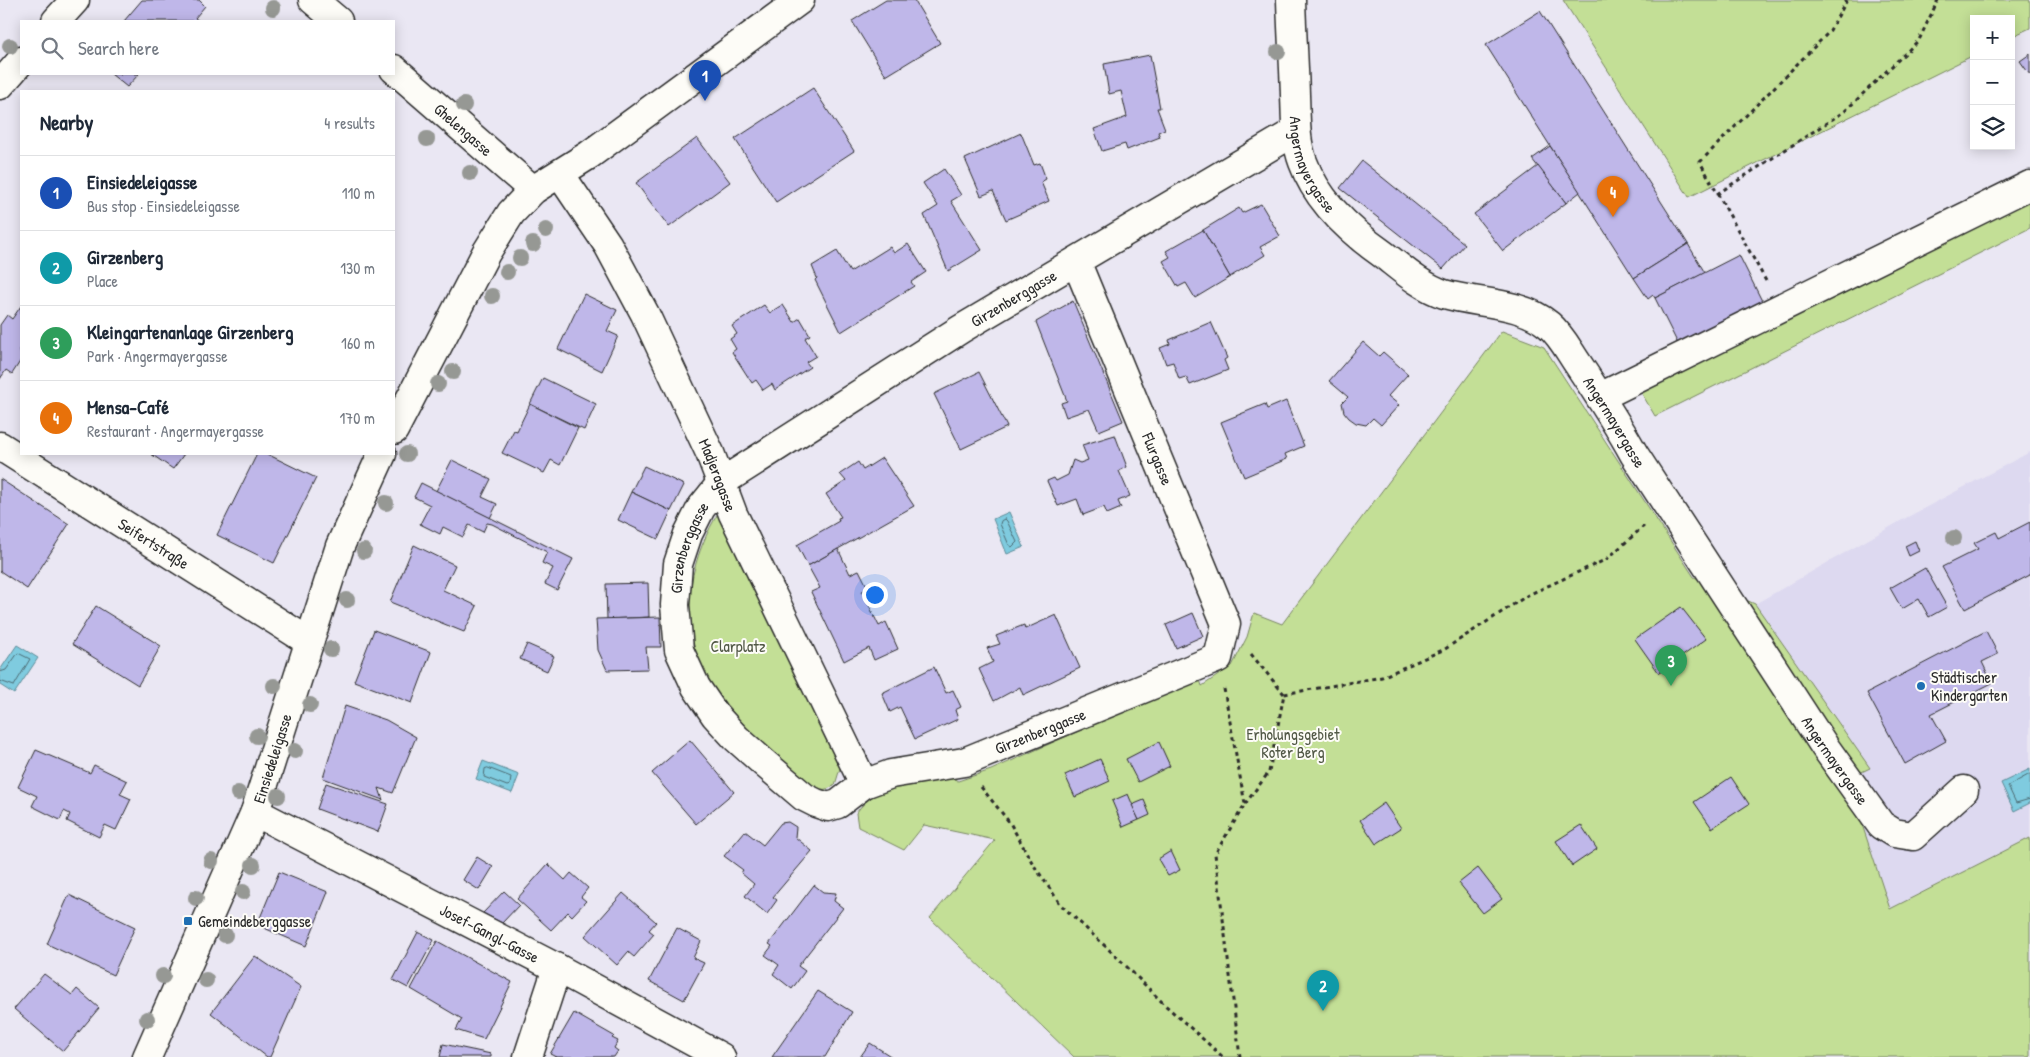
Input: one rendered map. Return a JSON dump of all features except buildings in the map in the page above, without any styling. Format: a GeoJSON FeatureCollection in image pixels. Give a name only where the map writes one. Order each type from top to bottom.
{"type":"FeatureCollection","features":[{"type":"Feature","properties":{"kind":"street"},"geometry":{"type":"LineString","coordinates":[[57,20],[75,0]]}},
{"type":"Feature","properties":{"kind":"street"},"geometry":{"type":"LineString","coordinates":[[314,0],[337,20]]}},
{"type":"Feature","properties":{"kind":"street"},"geometry":{"type":"LineString","coordinates":[[395,428],[486,253],[511,213],[534,190],[589,155],[800,0]]}},
{"type":"Feature","properties":{"kind":"street","name":"Angermayergasse"},"geometry":{"type":"LineString","coordinates":[[1291,0],[1296,131],[1302,161],[1312,182],[1324,200],[1370,246],[1428,286],[1443,294],[1521,310],[1537,317],[1549,326],[1563,341],[1668,507],[1825,748],[1881,824],[1894,833],[1913,836],[1964,790]]}},
{"type":"Feature","properties":{"kind":"street"},"geometry":{"type":"LineString","coordinates":[[0,85],[20,62]]}},
{"type":"Feature","properties":{"kind":"street","name":"Ghelengasse"},"geometry":{"type":"LineString","coordinates":[[395,70],[534,190]]}},
{"type":"Feature","properties":{"kind":"street","name":"Girzenberggasse"},"geometry":{"type":"LineString","coordinates":[[1218,658],[964,762],[891,774],[864,784],[843,801],[828,807],[804,797],[736,738],[715,715],[696,686],[679,650],[675,605],[678,564],[688,534],[700,508],[722,482],[961,329],[1296,131]]}},
{"type":"Feature","properties":{"kind":"street","name":"Madjeragasse"},"geometry":{"type":"LineString","coordinates":[[560,174],[594,224],[628,282],[653,331],[722,482],[732,514],[864,784]]}},
{"type":"Feature","properties":{"kind":"street"},"geometry":{"type":"LineString","coordinates":[[1600,397],[2030,185]]}},
{"type":"Feature","properties":{"kind":"street","name":"Flurgasse"},"geometry":{"type":"LineString","coordinates":[[1076,261],[1226,624]]}},
{"type":"Feature","properties":{"kind":"street","name":"Seifertstraße"},"geometry":{"type":"LineString","coordinates":[[0,446],[308,640]]}},
{"type":"Feature","properties":{"kind":"street","name":"Einsiedeleigasse"},"geometry":{"type":"LineString","coordinates":[[147,1057],[254,812],[308,640],[340,546],[382,455]]}},
{"type":"Feature","properties":{"kind":"street"},"geometry":{"type":"LineString","coordinates":[[1218,658],[1226,624]]}},
{"type":"Feature","properties":{"kind":"street","name":"Josef-Gangl-Gasse"},"geometry":{"type":"LineString","coordinates":[[254,812],[557,968],[722,1057]]}},
{"type":"Feature","properties":{"kind":"street"},"geometry":{"type":"LineString","coordinates":[[528,1057],[557,968]]}},
{"type":"Feature","properties":{"kind":"path"},"geometry":{"type":"LineString","coordinates":[[1781,308],[1700,162],[1829,32],[1847,0]]}},
{"type":"Feature","properties":{"kind":"path"},"geometry":{"type":"LineString","coordinates":[[1717,194],[1845,111],[1919,40],[1938,0]]}},
{"type":"Feature","properties":{"kind":"path"},"geometry":{"type":"LineString","coordinates":[[1284,694],[1382,677],[1445,648],[1528,594],[1607,559],[1668,507]]}},
{"type":"Feature","properties":{"kind":"path"},"geometry":{"type":"LineString","coordinates":[[1226,624],[1284,694]]}},
{"type":"Feature","properties":{"kind":"path"},"geometry":{"type":"LineString","coordinates":[[1218,658],[1245,804]]}},
{"type":"Feature","properties":{"kind":"path"},"geometry":{"type":"LineString","coordinates":[[1240,1057],[1215,854],[1245,804],[1269,772],[1284,694]]}},
{"type":"Feature","properties":{"kind":"path"},"geometry":{"type":"LineString","coordinates":[[964,762],[994,805],[1010,823],[1033,864],[1061,905],[1165,1005],[1223,1057]]}},
{"type":"Feature","properties":{"kind":"shaded area"},"geometry":{"type":"Polygon","coordinates":[[[2030,452],[2030,1057],[1356,837],[1869,769],[1755,604],[1904,519],[2030,452]]]}},
{"type":"Feature","properties":{"kind":"green space"},"geometry":{"type":"Polygon","coordinates":[[[1563,0],[2030,0],[2030,28],[2015,35],[2015,15],[1970,15],[1970,57],[1689,197],[1563,0]]]}},
{"type":"Feature","properties":{"kind":"green space"},"geometry":{"type":"Polygon","coordinates":[[[2030,195],[2030,228],[1655,416],[1638,387],[2030,195]]]}},
{"type":"Feature","properties":{"kind":"green space","name":"Erholungsgebiet Roter Berg"},"geometry":{"type":"Polygon","coordinates":[[[1502,331],[1544,347],[1694,577],[1755,604],[1870,768],[1847,779],[1890,909],[2030,838],[2030,1057],[1074,1057],[930,918],[995,840],[924,825],[904,850],[858,827],[856,813],[864,803],[884,790],[943,773],[958,781],[991,770],[1199,677],[1202,686],[1232,666],[1247,637],[1254,613],[1282,624],[1502,331]]]}},
{"type":"Feature","properties":{"kind":"green space","name":"Clarplatz"},"geometry":{"type":"Polygon","coordinates":[[[720,510],[841,765],[835,785],[828,789],[818,789],[808,784],[763,744],[720,696],[700,663],[693,644],[690,624],[691,584],[702,546],[720,510]]]}},
{"type":"Feature","properties":{"kind":"water"},"geometry":{"type":"Polygon","coordinates":[[[1009,512],[1024,547],[1007,554],[993,519],[1009,512]]]}},
{"type":"Feature","properties":{"kind":"water"},"geometry":{"type":"Polygon","coordinates":[[[17,645],[38,658],[14,694],[0,685],[0,670],[17,645]]]}},
{"type":"Feature","properties":{"kind":"water"},"geometry":{"type":"Polygon","coordinates":[[[483,761],[519,775],[512,793],[476,779],[483,761]]]}},
{"type":"Feature","properties":{"kind":"water"},"geometry":{"type":"Polygon","coordinates":[[[2030,769],[2030,803],[2014,811],[2001,783],[2030,769]]]}},
{"type":"Feature","properties":{"kind":"place","name":"Einsiedeleigasse"},"geometry":{"type":"Point","coordinates":[705,101]}},
{"type":"Feature","properties":{"kind":"place","name":"Mensa-Café"},"geometry":{"type":"Point","coordinates":[1613,217]}},
{"type":"Feature","properties":{"kind":"place","name":"Kleingartenanlage Girzenberg"},"geometry":{"type":"Point","coordinates":[1671,686]}},
{"type":"Feature","properties":{"kind":"place","name":"Städtischer Kindergarten"},"geometry":{"type":"Point","coordinates":[1921,686]}},
{"type":"Feature","properties":{"kind":"place","name":"Gemeindeberggasse"},"geometry":{"type":"Point","coordinates":[188,921]}},
{"type":"Feature","properties":{"kind":"place","name":"Girzenberg"},"geometry":{"type":"Point","coordinates":[1323,1011]}}]}
